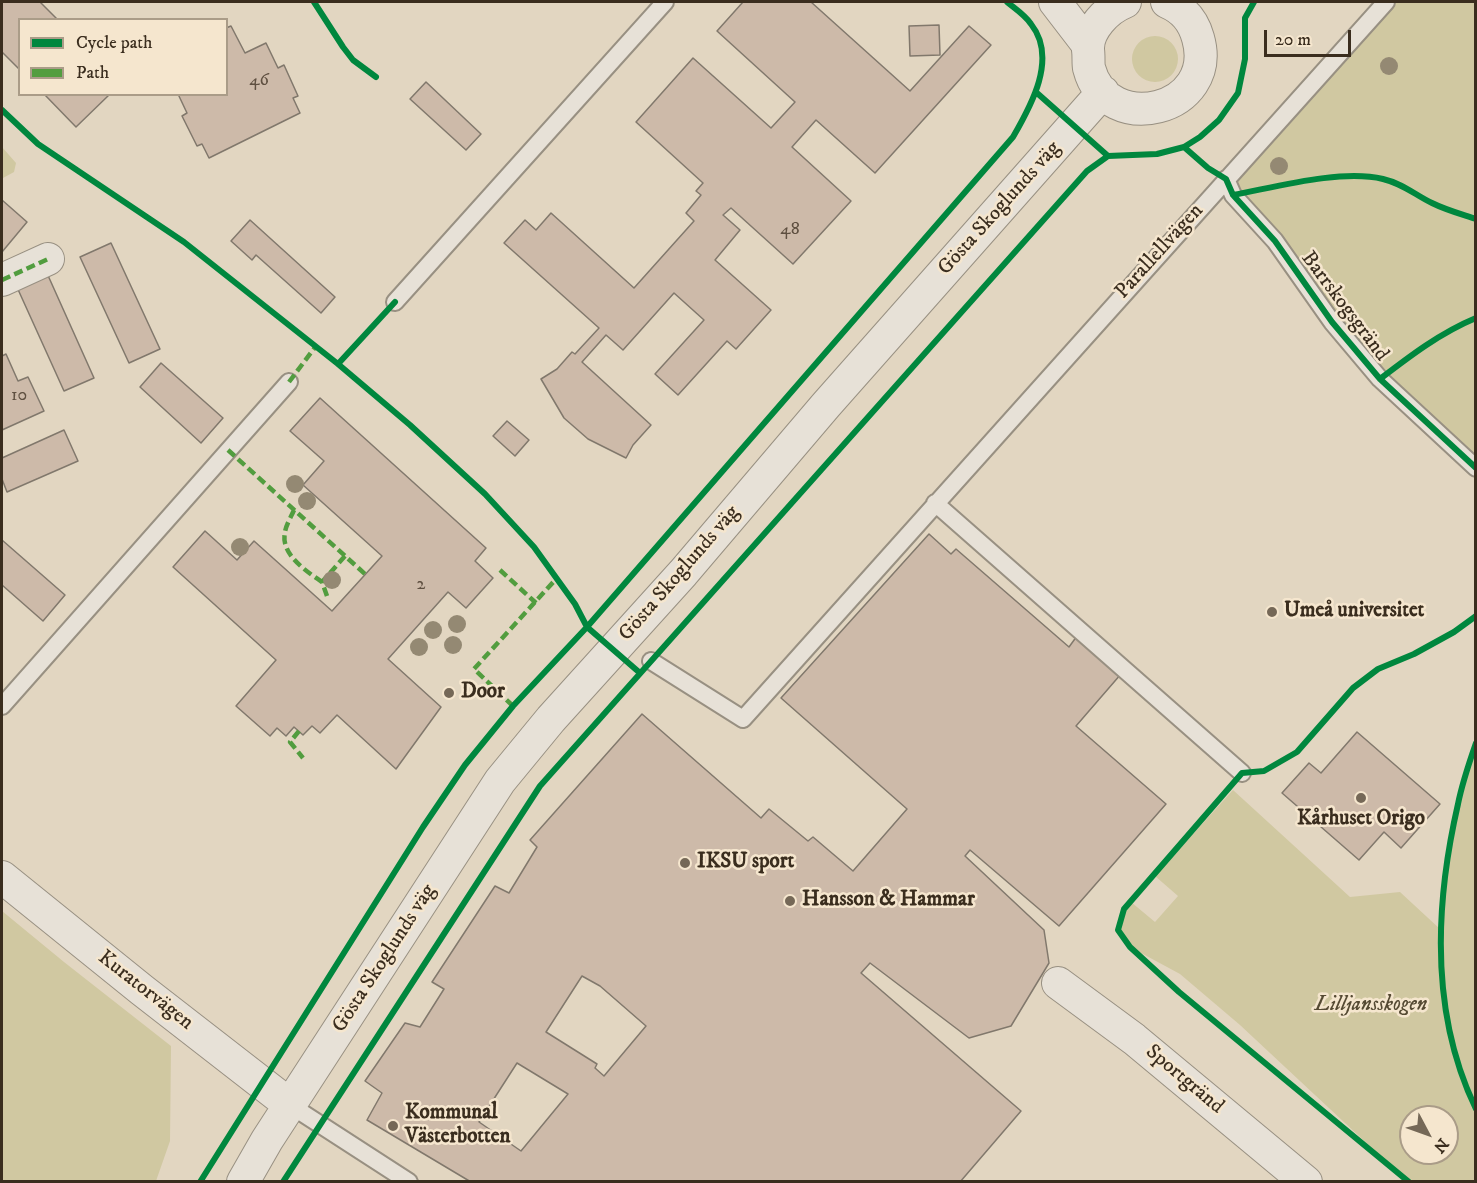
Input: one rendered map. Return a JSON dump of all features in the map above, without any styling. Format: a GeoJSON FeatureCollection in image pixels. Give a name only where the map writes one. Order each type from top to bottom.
{"type":"FeatureCollection","features":[{"type":"Feature","properties":{"kind":"street"},"geometry":{"type":"LineString","coordinates":[[1055,2],[1088,45]]}},
{"type":"Feature","properties":{"kind":"street"},"geometry":{"type":"LineString","coordinates":[[1125,2],[1115,5],[1101,19],[1088,45],[1089,68],[1095,82],[1104,93],[1117,103],[1134,109],[1156,109],[1179,98],[1192,83],[1200,62],[1201,48],[1195,29],[1179,4]]}},
{"type":"Feature","properties":{"kind":"street","name":"Gösta Skoglunds väg"},"geometry":{"type":"LineString","coordinates":[[243,1182],[290,1105],[494,791],[517,760],[683,573],[826,405],[1104,93]]}},
{"type":"Feature","properties":{"kind":"street"},"geometry":{"type":"LineString","coordinates":[[2,280],[48,259]]}},
{"type":"Feature","properties":{"kind":"street","name":"Kuratorvägen"},"geometry":{"type":"LineString","coordinates":[[2,876],[290,1105]]}},
{"type":"Feature","properties":{"kind":"street","name":"Sportgränd"},"geometry":{"type":"LineString","coordinates":[[1058,983],[1134,1039],[1306,1182]]}},
{"type":"Feature","properties":{"kind":"lane"},"geometry":{"type":"LineString","coordinates":[[395,302],[665,2]]}},
{"type":"Feature","properties":{"kind":"lane","name":"Parallellvägen"},"geometry":{"type":"LineString","coordinates":[[651,661],[742,719],[1386,2]]}},
{"type":"Feature","properties":{"kind":"lane","name":"Barrskogsgränd"},"geometry":{"type":"LineString","coordinates":[[1226,179],[1233,195],[1275,242],[1332,322],[1380,380],[1476,468]]}},
{"type":"Feature","properties":{"kind":"lane"},"geometry":{"type":"LineString","coordinates":[[2,706],[289,382]]}},
{"type":"Feature","properties":{"kind":"lane"},"geometry":{"type":"LineString","coordinates":[[935,503],[1242,773]]}},
{"type":"Feature","properties":{"kind":"lane"},"geometry":{"type":"LineString","coordinates":[[290,1105],[409,1182]]}},
{"type":"Feature","properties":{"kind":"green space"},"geometry":{"type":"Polygon","coordinates":[[[1386,2],[1475,2],[1475,468],[1415,413],[1226,179],[1386,2]]]}},
{"type":"Feature","properties":{"kind":"green space"},"geometry":{"type":"Polygon","coordinates":[[[1155,36],[1164,37],[1172,42],[1177,50],[1177,68],[1172,76],[1164,81],[1155,82],[1146,81],[1138,76],[1133,68],[1132,59],[1133,50],[1138,42],[1146,37],[1155,36]]]}},
{"type":"Feature","properties":{"kind":"green space"},"geometry":{"type":"Polygon","coordinates":[[[2,147],[16,163],[14,172],[3,178],[2,147]]]}},
{"type":"Feature","properties":{"kind":"green space","name":"Lilljansskogen"},"geometry":{"type":"Polygon","coordinates":[[[1475,743],[1475,1181],[1404,1181],[1405,1179],[1240,1025],[1180,974],[1130,947],[1118,930],[1124,909],[1131,902],[1155,922],[1178,896],[1155,876],[1233,790],[1350,897],[1400,892],[1440,929],[1446,863],[1458,803],[1475,743]]]}},
{"type":"Feature","properties":{"kind":"green space"},"geometry":{"type":"Polygon","coordinates":[[[2,911],[171,1046],[170,1141],[156,1181],[2,1181],[2,911]]]}},
{"type":"Feature","properties":{"kind":"building"},"geometry":{"type":"Polygon","coordinates":[[[2,2],[40,2],[56,18],[18,18],[18,68],[2,52],[2,2]]]}},
{"type":"Feature","properties":{"kind":"building"},"geometry":{"type":"Polygon","coordinates":[[[743,2],[811,2],[910,91],[969,26],[991,45],[875,173],[816,120],[792,147],[851,201],[793,264],[731,208],[723,215],[740,230],[715,260],[771,310],[736,349],[727,341],[678,395],[655,374],[704,320],[674,293],[623,350],[606,335],[582,362],[651,425],[633,445],[626,458],[588,439],[564,418],[541,379],[557,369],[572,352],[575,354],[599,328],[504,243],[525,220],[536,230],[551,213],[634,288],[694,221],[686,213],[701,195],[696,191],[703,183],[636,122],[693,58],[771,128],[795,102],[717,31],[743,2]]]}},
{"type":"Feature","properties":{"kind":"building"},"geometry":{"type":"Polygon","coordinates":[[[939,25],[940,55],[910,56],[909,26],[939,25]]]}},
{"type":"Feature","properties":{"kind":"building"},"geometry":{"type":"Polygon","coordinates":[[[231,26],[245,53],[266,43],[278,68],[284,65],[298,96],[293,98],[300,113],[209,158],[202,144],[197,146],[182,116],[187,113],[179,96],[228,96],[228,27],[231,26]]]}},
{"type":"Feature","properties":{"kind":"building"},"geometry":{"type":"Polygon","coordinates":[[[426,82],[481,134],[466,150],[410,99],[426,82]]]}},
{"type":"Feature","properties":{"kind":"building"},"geometry":{"type":"Polygon","coordinates":[[[46,96],[108,96],[76,127],[46,96]]]}},
{"type":"Feature","properties":{"kind":"building"},"geometry":{"type":"Polygon","coordinates":[[[2,200],[27,222],[2,252],[2,200]]]}},
{"type":"Feature","properties":{"kind":"building"},"geometry":{"type":"Polygon","coordinates":[[[250,220],[335,297],[321,313],[256,255],[252,260],[231,241],[250,220]]]}},
{"type":"Feature","properties":{"kind":"building"},"geometry":{"type":"Polygon","coordinates":[[[111,243],[160,349],[129,363],[80,257],[111,243]]]}},
{"type":"Feature","properties":{"kind":"building"},"geometry":{"type":"Polygon","coordinates":[[[46,271],[94,378],[64,391],[16,285],[46,271]]]}},
{"type":"Feature","properties":{"kind":"building"},"geometry":{"type":"Polygon","coordinates":[[[6,354],[18,381],[28,377],[44,411],[2,430],[2,356],[6,354]]]}},
{"type":"Feature","properties":{"kind":"building"},"geometry":{"type":"Polygon","coordinates":[[[161,363],[223,418],[201,443],[140,387],[161,363]]]}},
{"type":"Feature","properties":{"kind":"building"},"geometry":{"type":"Polygon","coordinates":[[[320,398],[486,548],[475,561],[493,578],[466,608],[448,592],[388,659],[441,707],[396,769],[337,715],[320,733],[312,726],[303,735],[294,727],[286,736],[277,728],[270,736],[236,706],[276,660],[173,567],[205,531],[237,560],[254,541],[332,611],[382,556],[303,485],[324,461],[290,431],[320,398]]]}},
{"type":"Feature","properties":{"kind":"building"},"geometry":{"type":"Polygon","coordinates":[[[507,421],[529,440],[515,456],[493,436],[507,421]]]}},
{"type":"Feature","properties":{"kind":"building"},"geometry":{"type":"Polygon","coordinates":[[[64,430],[78,461],[7,492],[2,479],[2,458],[64,430]]]}},
{"type":"Feature","properties":{"kind":"building","name":"IKSU sport"},"geometry":{"type":"Polygon","coordinates":[[[929,534],[951,554],[956,549],[1069,647],[1077,636],[1121,674],[1076,726],[1166,804],[1059,926],[970,850],[965,856],[1044,930],[1049,963],[1011,1026],[969,1038],[870,963],[861,973],[1021,1111],[960,1182],[471,1182],[367,1120],[382,1093],[365,1081],[405,1023],[420,1027],[444,989],[432,982],[495,886],[509,893],[537,847],[530,840],[642,714],[761,818],[769,809],[808,841],[813,837],[853,871],[907,809],[781,698],[929,534]],[[582,976],[546,1032],[597,1064],[595,1068],[604,1076],[646,1026],[600,986],[582,976]],[[517,1063],[479,1122],[521,1151],[568,1094],[517,1063]]]}},
{"type":"Feature","properties":{"kind":"building"},"geometry":{"type":"Polygon","coordinates":[[[2,540],[65,595],[43,621],[2,585],[2,540]]]}},
{"type":"Feature","properties":{"kind":"building","name":"Kårhuset Origo"},"geometry":{"type":"Polygon","coordinates":[[[1357,732],[1440,804],[1401,848],[1384,832],[1359,860],[1282,793],[1309,763],[1321,773],[1357,732]]]}},
{"type":"Feature","properties":{"kind":"marked path"},"geometry":{"type":"LineString","coordinates":[[2,280],[48,259]]}},
{"type":"Feature","properties":{"kind":"marked path"},"geometry":{"type":"LineString","coordinates":[[289,382],[316,346]]}},
{"type":"Feature","properties":{"kind":"marked path"},"geometry":{"type":"LineString","coordinates":[[228,450],[365,574]]}},
{"type":"Feature","properties":{"kind":"marked path"},"geometry":{"type":"LineString","coordinates":[[294,510],[285,532],[286,548],[296,561],[322,582]]}},
{"type":"Feature","properties":{"kind":"marked path"},"geometry":{"type":"LineString","coordinates":[[327,596],[322,582],[345,556]]}},
{"type":"Feature","properties":{"kind":"marked path"},"geometry":{"type":"LineString","coordinates":[[500,570],[536,603]]}},
{"type":"Feature","properties":{"kind":"marked path"},"geometry":{"type":"LineString","coordinates":[[513,706],[474,669],[557,578]]}},
{"type":"Feature","properties":{"kind":"marked path"},"geometry":{"type":"LineString","coordinates":[[299,731],[290,742],[303,758]]}},
{"type":"Feature","properties":{"kind":"cycle path"},"geometry":{"type":"LineString","coordinates":[[314,2],[353,60],[376,77]]}},
{"type":"Feature","properties":{"kind":"cycle path"},"geometry":{"type":"LineString","coordinates":[[200,1182],[423,827],[465,765],[513,706],[587,627],[1013,137],[1034,97],[1042,67],[1042,52],[1039,37],[1031,24],[1007,2]]}},
{"type":"Feature","properties":{"kind":"cycle path"},"geometry":{"type":"LineString","coordinates":[[283,1182],[540,786],[1087,171],[1108,156],[1157,154],[1184,147],[1200,137],[1219,120],[1238,93],[1245,59],[1245,18],[1254,2]]}},
{"type":"Feature","properties":{"kind":"cycle path"},"geometry":{"type":"LineString","coordinates":[[1037,93],[1108,156]]}},
{"type":"Feature","properties":{"kind":"cycle path"},"geometry":{"type":"LineString","coordinates":[[2,110],[38,144],[184,242],[338,364],[410,425],[485,494],[534,547],[575,604],[587,627],[640,673]]}},
{"type":"Feature","properties":{"kind":"cycle path"},"geometry":{"type":"LineString","coordinates":[[1184,147],[1208,168],[1226,179],[1233,195],[1275,241],[1332,322],[1380,379],[1476,468]]}},
{"type":"Feature","properties":{"kind":"cycle path"},"geometry":{"type":"LineString","coordinates":[[1233,195],[1308,180],[1366,176],[1390,181],[1437,205],[1476,219]]}},
{"type":"Feature","properties":{"kind":"cycle path"},"geometry":{"type":"LineString","coordinates":[[338,364],[395,302]]}},
{"type":"Feature","properties":{"kind":"cycle path"},"geometry":{"type":"LineString","coordinates":[[1380,379],[1438,338],[1476,318]]}},
{"type":"Feature","properties":{"kind":"cycle path"},"geometry":{"type":"LineString","coordinates":[[1409,1182],[1179,992],[1130,947],[1118,930],[1124,909],[1242,773],[1264,771],[1297,752],[1353,688],[1378,669],[1414,654],[1454,632],[1476,616]]}},
{"type":"Feature","properties":{"kind":"cycle path"},"geometry":{"type":"LineString","coordinates":[[1476,743],[1468,766],[1450,842],[1441,919],[1444,997],[1461,1073],[1476,1109]]}},
{"type":"Feature","properties":{"kind":"place","name":"Umeå universitet"},"geometry":{"type":"Point","coordinates":[1272,612]}},
{"type":"Feature","properties":{"kind":"place","name":"Door"},"geometry":{"type":"Point","coordinates":[449,693]}},
{"type":"Feature","properties":{"kind":"place","name":"Kårhuset Origo"},"geometry":{"type":"Point","coordinates":[1361,798]}},
{"type":"Feature","properties":{"kind":"place","name":"IKSU sport"},"geometry":{"type":"Point","coordinates":[685,863]}},
{"type":"Feature","properties":{"kind":"place","name":"Hansson & Hammar"},"geometry":{"type":"Point","coordinates":[790,901]}},
{"type":"Feature","properties":{"kind":"place","name":"Kommunal Västerbotten"},"geometry":{"type":"Point","coordinates":[393,1126]}}]}
